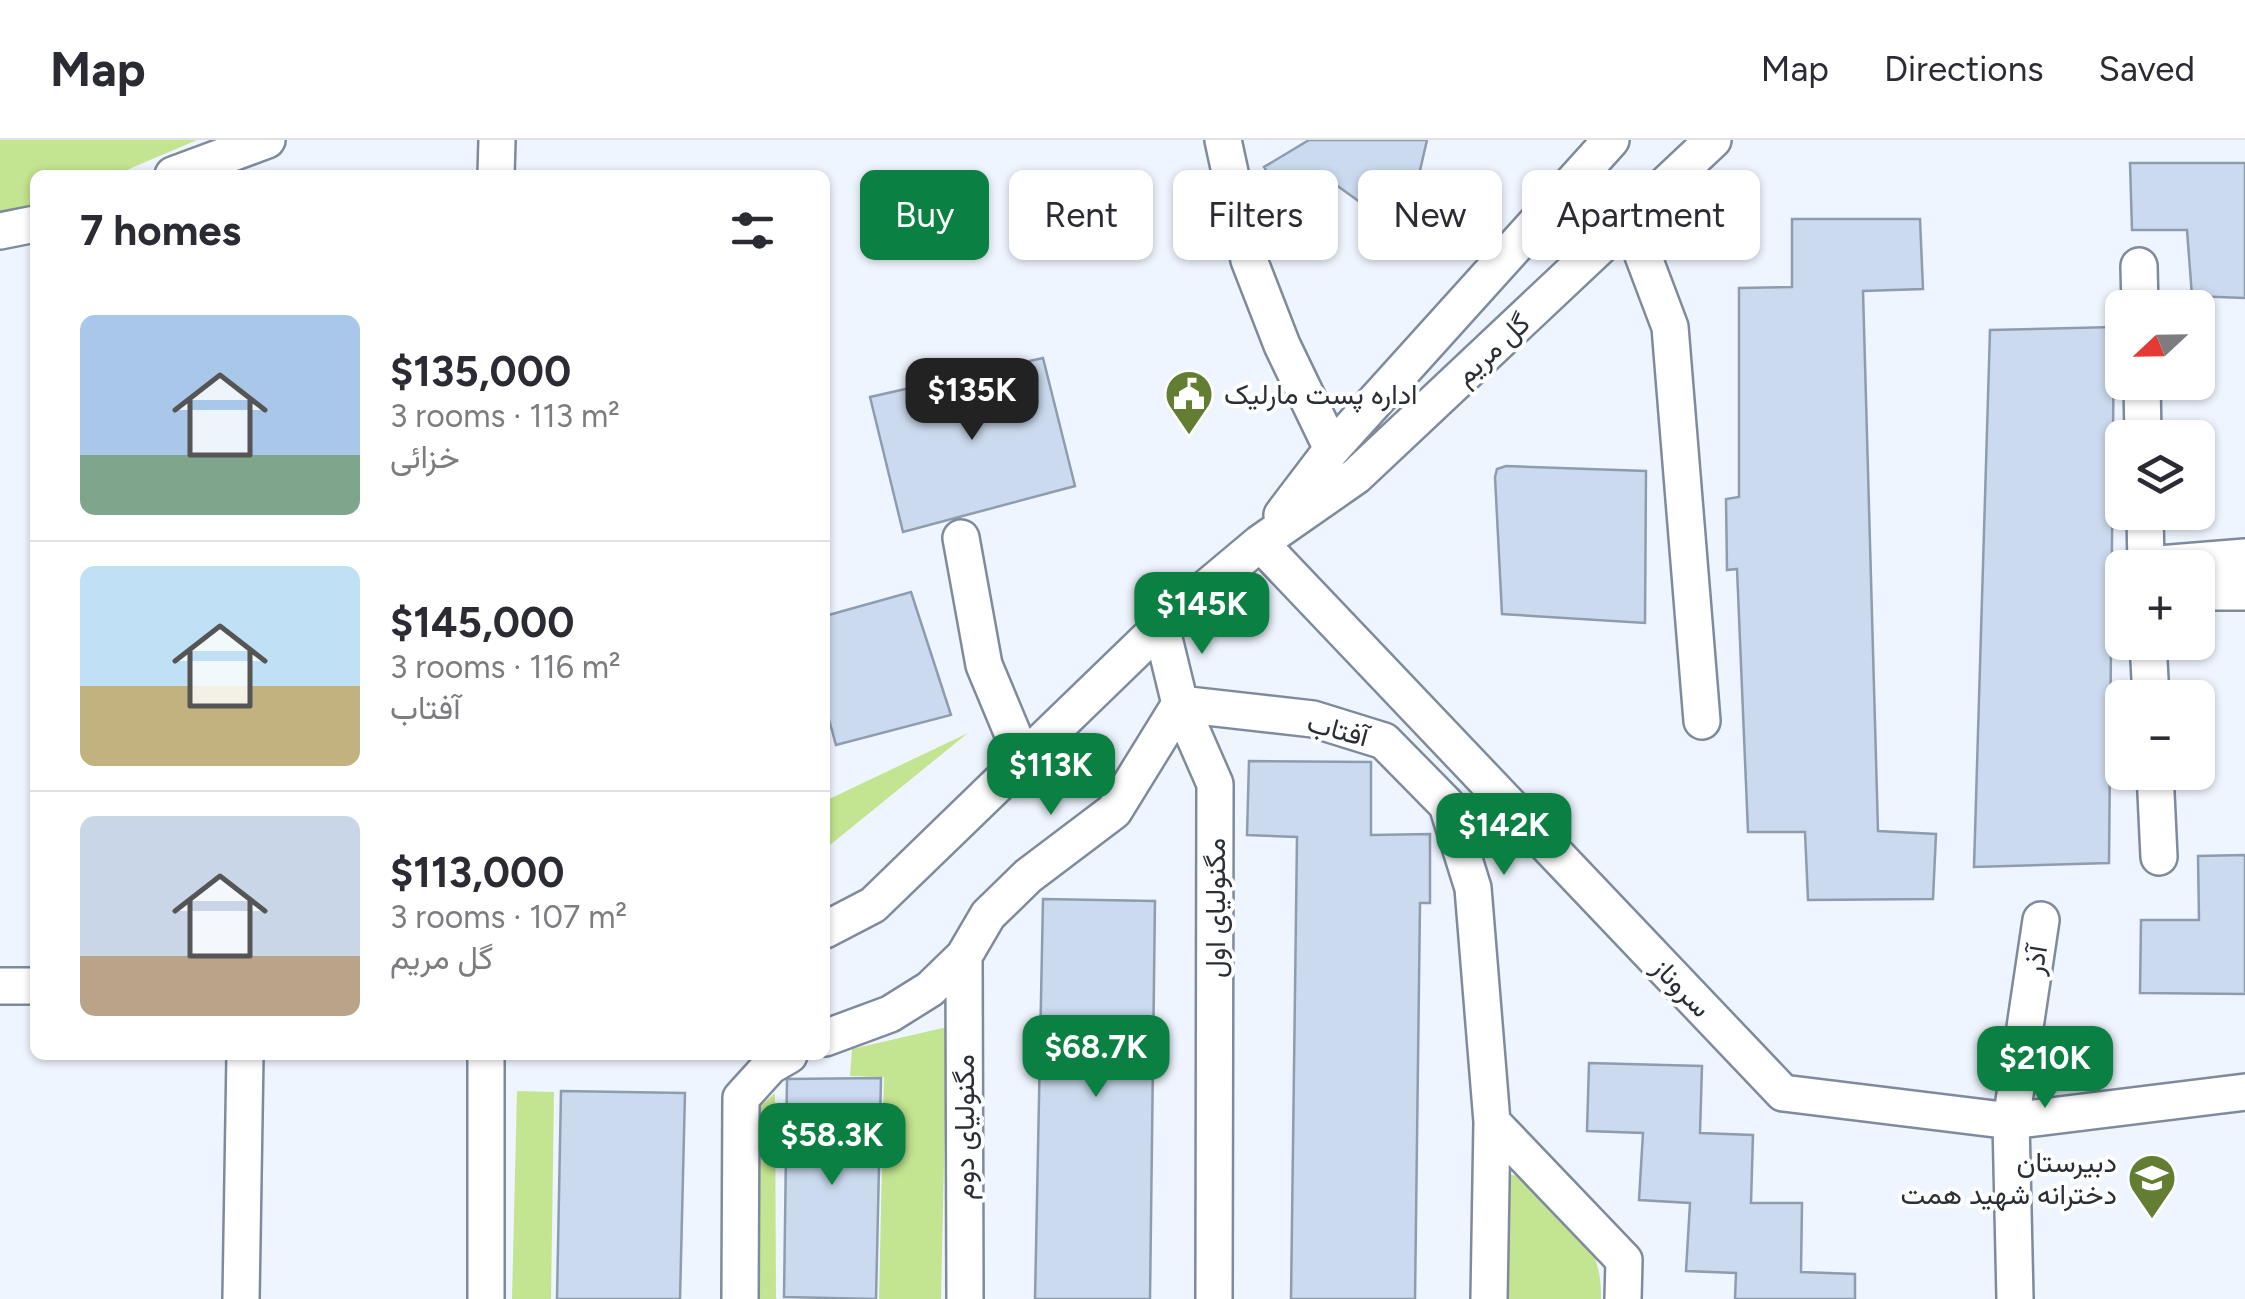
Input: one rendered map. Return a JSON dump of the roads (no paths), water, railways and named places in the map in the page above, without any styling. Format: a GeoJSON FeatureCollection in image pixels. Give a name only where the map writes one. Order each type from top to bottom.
{"type":"FeatureCollection","features":[{"type":"Feature","properties":{"kind":"street"},"geometry":{"type":"LineString","coordinates":[[186,170],[266,140]]}},
{"type":"Feature","properties":{"kind":"street"},"geometry":{"type":"LineString","coordinates":[[496,170],[497,140]]}},
{"type":"Feature","properties":{"kind":"street"},"geometry":{"type":"LineString","coordinates":[[1223,140],[1249,260],[1282,345],[1332,449]]}},
{"type":"Feature","properties":{"kind":"street","name":"گل مریم"},"geometry":{"type":"LineString","coordinates":[[1260,543],[1332,449],[1611,140]]}},
{"type":"Feature","properties":{"kind":"street","name":"گل مریم"},"geometry":{"type":"LineString","coordinates":[[1682,170],[1712,140]]}},
{"type":"Feature","properties":{"kind":"street"},"geometry":{"type":"LineString","coordinates":[[0,232],[30,225]]}},
{"type":"Feature","properties":{"kind":"street","name":"گل مریم"},"geometry":{"type":"LineString","coordinates":[[830,927],[872,906],[1161,626],[1260,543],[1356,476],[1588,260]]}},
{"type":"Feature","properties":{"kind":"street"},"geometry":{"type":"LineString","coordinates":[[1645,260],[1670,327],[1702,721]]}},
{"type":"Feature","properties":{"kind":"street"},"geometry":{"type":"LineString","coordinates":[[2139,266],[2140,290]]}},
{"type":"Feature","properties":{"kind":"street"},"geometry":{"type":"LineString","coordinates":[[962,538],[984,666],[1024,761]]}},
{"type":"Feature","properties":{"kind":"street","name":"سروناز"},"geometry":{"type":"LineString","coordinates":[[1260,543],[1783,1093],[2011,1121],[2245,1092]]}},
{"type":"Feature","properties":{"kind":"street"},"geometry":{"type":"LineString","coordinates":[[2215,560],[2245,557]]}},
{"type":"Feature","properties":{"kind":"street"},"geometry":{"type":"LineString","coordinates":[[2215,592],[2245,592]]}},
{"type":"Feature","properties":{"kind":"street","name":"مگنولیای اول"},"geometry":{"type":"LineString","coordinates":[[1161,626],[1180,704],[1215,784],[1214,1299]]}},
{"type":"Feature","properties":{"kind":"street"},"geometry":{"type":"LineString","coordinates":[[830,1036],[890,1014],[930,989],[964,956],[988,915],[1028,876],[1114,811],[1180,704]]}},
{"type":"Feature","properties":{"kind":"street","name":"آفتاب"},"geometry":{"type":"LineString","coordinates":[[1180,704],[1313,719],[1384,742],[1447,805],[1473,888],[1492,1122],[1488,1299]]}},
{"type":"Feature","properties":{"kind":"street"},"geometry":{"type":"LineString","coordinates":[[2155,790],[2159,856]]}},
{"type":"Feature","properties":{"kind":"street","name":"آذر"},"geometry":{"type":"LineString","coordinates":[[2015,1299],[2011,1121],[2042,920]]}},
{"type":"Feature","properties":{"kind":"street","name":"مگنولیای دوم"},"geometry":{"type":"LineString","coordinates":[[964,956],[965,1299]]}},
{"type":"Feature","properties":{"kind":"street"},"geometry":{"type":"LineString","coordinates":[[0,986],[30,986]]}},
{"type":"Feature","properties":{"kind":"street"},"geometry":{"type":"LineString","coordinates":[[241,1299],[245,1060]]}},
{"type":"Feature","properties":{"kind":"street"},"geometry":{"type":"LineString","coordinates":[[486,1060],[486,1299]]}},
{"type":"Feature","properties":{"kind":"street"},"geometry":{"type":"LineString","coordinates":[[740,1299],[741,1098],[780,1060]]}},
{"type":"Feature","properties":{"kind":"street"},"geometry":{"type":"LineString","coordinates":[[1492,1122],[1624,1260],[1623,1299]]}},
{"type":"Feature","properties":{"kind":"place","name":"اداره پست مارلیک"},"geometry":{"type":"Point","coordinates":[1189,436]}},
{"type":"Feature","properties":{"kind":"place","name":"دبیرستان دخترانه شهید همت"},"geometry":{"type":"Point","coordinates":[2152,1220]}}]}
